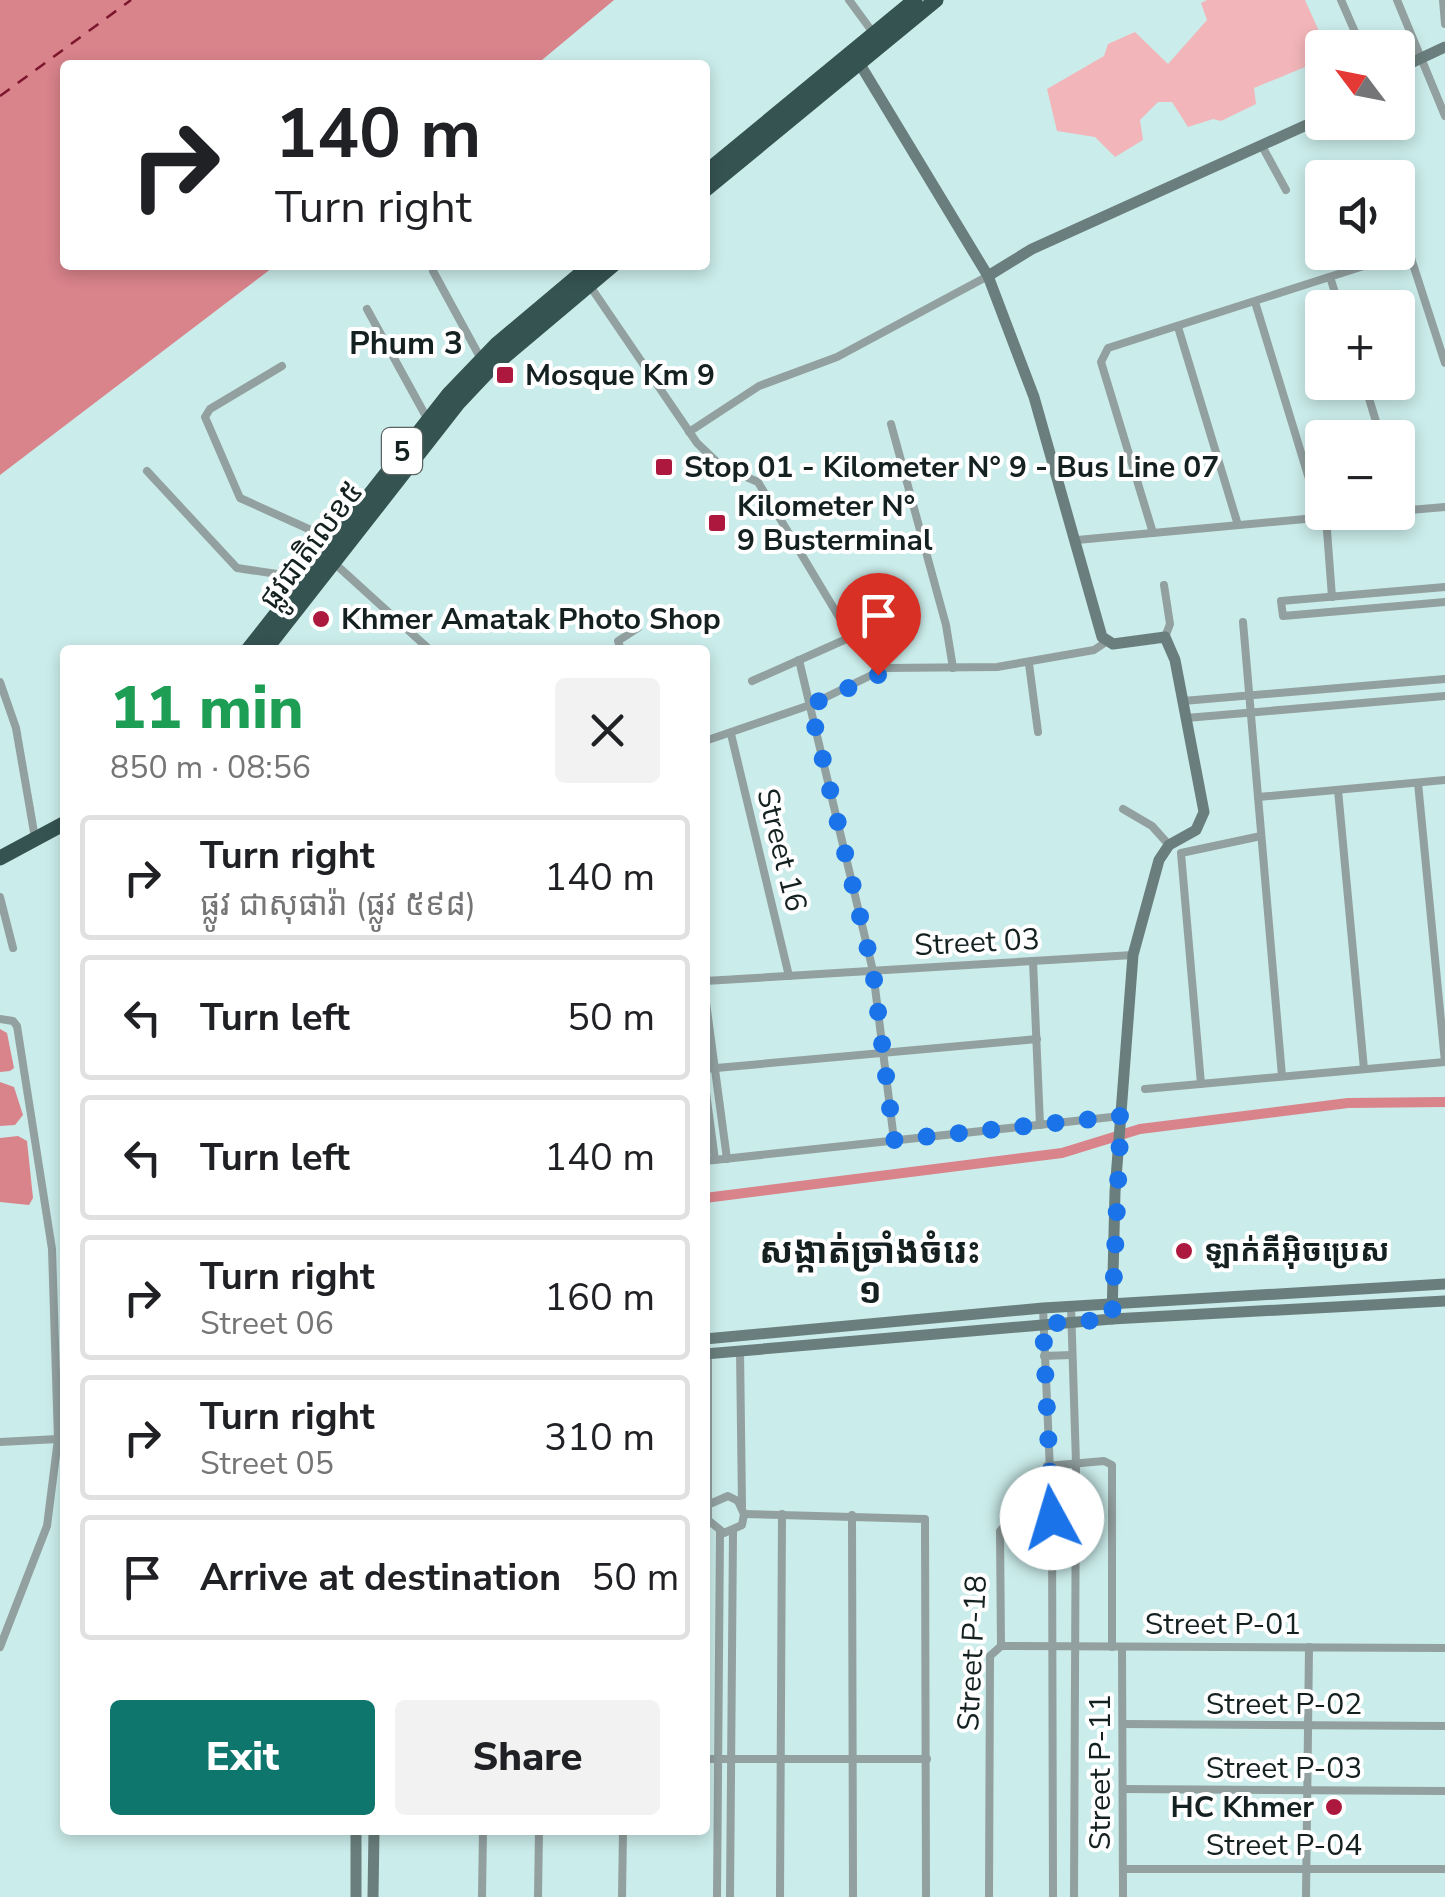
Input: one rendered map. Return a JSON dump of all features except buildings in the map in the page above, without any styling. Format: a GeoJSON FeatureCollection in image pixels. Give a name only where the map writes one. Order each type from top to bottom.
{"type":"FeatureCollection","features":[{"type":"Feature","properties":{"kind":"highway"},"geometry":{"type":"LineString","coordinates":[[856,58],[874,34],[915,0]]}},
{"type":"Feature","properties":{"kind":"highway"},"geometry":{"type":"LineString","coordinates":[[710,185],[779,121],[936,0]]}},
{"type":"Feature","properties":{"kind":"highway"},"geometry":{"type":"LineString","coordinates":[[710,169],[779,121]]}},
{"type":"Feature","properties":{"kind":"highway","name":"ផ្លូវជាតិលេខ៥"},"geometry":{"type":"LineString","coordinates":[[269,645],[481,359],[587,275]]}},
{"type":"Feature","properties":{"kind":"highway","name":"ផ្លូវជាតិលេខ៥"},"geometry":{"type":"LineString","coordinates":[[252,645],[428,420],[492,367],[587,275]]}},
{"type":"Feature","properties":{"kind":"highway"},"geometry":{"type":"LineString","coordinates":[[0,857],[60,826]]}},
{"type":"Feature","properties":{"kind":"street"},"geometry":{"type":"LineString","coordinates":[[849,0],[874,34]]}},
{"type":"Feature","properties":{"kind":"street"},"geometry":{"type":"LineString","coordinates":[[1340,0],[1354,30]]}},
{"type":"Feature","properties":{"kind":"street"},"geometry":{"type":"LineString","coordinates":[[1397,0],[1445,116]]}},
{"type":"Feature","properties":{"kind":"street"},"geometry":{"type":"LineString","coordinates":[[1442,0],[1445,24]]}},
{"type":"Feature","properties":{"kind":"street"},"geometry":{"type":"LineString","coordinates":[[1415,61],[1445,47]]}},
{"type":"Feature","properties":{"kind":"street"},"geometry":{"type":"LineString","coordinates":[[856,58],[988,276],[1019,354],[1106,642]]}},
{"type":"Feature","properties":{"kind":"street"},"geometry":{"type":"LineString","coordinates":[[688,432],[760,386],[837,357],[1032,250],[1305,126]]}},
{"type":"Feature","properties":{"kind":"street"},"geometry":{"type":"LineString","coordinates":[[1262,146],[1286,190]]}},
{"type":"Feature","properties":{"kind":"street"},"geometry":{"type":"LineString","coordinates":[[1154,533],[1101,362],[1108,348],[1402,254],[1411,258],[1445,363]]}},
{"type":"Feature","properties":{"kind":"street"},"geometry":{"type":"LineString","coordinates":[[432,271],[481,359]]}},
{"type":"Feature","properties":{"kind":"street"},"geometry":{"type":"LineString","coordinates":[[587,275],[688,432],[721,466],[758,482],[851,637],[886,668]]}},
{"type":"Feature","properties":{"kind":"street"},"geometry":{"type":"LineString","coordinates":[[1330,277],[1334,290]]}},
{"type":"Feature","properties":{"kind":"street"},"geometry":{"type":"LineString","coordinates":[[1254,302],[1305,462]]}},
{"type":"Feature","properties":{"kind":"street"},"geometry":{"type":"LineString","coordinates":[[366,309],[428,420]]}},
{"type":"Feature","properties":{"kind":"street"},"geometry":{"type":"LineString","coordinates":[[1178,327],[1238,525]]}},
{"type":"Feature","properties":{"kind":"street"},"geometry":{"type":"LineString","coordinates":[[282,366],[210,409],[206,416],[240,498],[333,540]]}},
{"type":"Feature","properties":{"kind":"street"},"geometry":{"type":"LineString","coordinates":[[891,424],[946,626],[953,668]]}},
{"type":"Feature","properties":{"kind":"street"},"geometry":{"type":"LineString","coordinates":[[147,471],[237,568],[304,578]]}},
{"type":"Feature","properties":{"kind":"street"},"geometry":{"type":"LineString","coordinates":[[1415,510],[1445,507]]}},
{"type":"Feature","properties":{"kind":"street"},"geometry":{"type":"LineString","coordinates":[[1077,540],[1305,519]]}},
{"type":"Feature","properties":{"kind":"street"},"geometry":{"type":"LineString","coordinates":[[1324,530],[1332,612]]}},
{"type":"Feature","properties":{"kind":"street"},"geometry":{"type":"LineString","coordinates":[[332,562],[424,645]]}},
{"type":"Feature","properties":{"kind":"street"},"geometry":{"type":"LineString","coordinates":[[1112,1319],[1118,1148],[1133,955],[1159,860],[1169,845],[1196,830],[1204,812],[1183,700],[1166,637],[1170,624],[1164,585]]}},
{"type":"Feature","properties":{"kind":"street"},"geometry":{"type":"LineString","coordinates":[[1445,587],[1281,601],[1282,616],[1445,602]]}},
{"type":"Feature","properties":{"kind":"street"},"geometry":{"type":"LineString","coordinates":[[1243,622],[1282,1076]]}},
{"type":"Feature","properties":{"kind":"street"},"geometry":{"type":"LineString","coordinates":[[620,645],[618,640],[638,628]]}},
{"type":"Feature","properties":{"kind":"street"},"geometry":{"type":"LineString","coordinates":[[752,680],[851,637]]}},
{"type":"Feature","properties":{"kind":"street"},"geometry":{"type":"LineString","coordinates":[[710,740],[810,705],[886,668],[1029,664],[1094,650],[1106,642],[1166,637]]}},
{"type":"Feature","properties":{"kind":"street"},"geometry":{"type":"LineString","coordinates":[[799,660],[873,971],[894,1140]]}},
{"type":"Feature","properties":{"kind":"street"},"geometry":{"type":"LineString","coordinates":[[1029,664],[1038,732]]}},
{"type":"Feature","properties":{"kind":"street"},"geometry":{"type":"LineString","coordinates":[[1183,700],[1445,679]]}},
{"type":"Feature","properties":{"kind":"street"},"geometry":{"type":"LineString","coordinates":[[0,682],[16,728],[33,842]]}},
{"type":"Feature","properties":{"kind":"street"},"geometry":{"type":"LineString","coordinates":[[1414,682],[1416,699]]}},
{"type":"Feature","properties":{"kind":"street"},"geometry":{"type":"LineString","coordinates":[[1186,718],[1445,696]]}},
{"type":"Feature","properties":{"kind":"street","name":"Street 16"},"geometry":{"type":"LineString","coordinates":[[731,734],[789,976]]}},
{"type":"Feature","properties":{"kind":"street"},"geometry":{"type":"LineString","coordinates":[[1258,797],[1445,780]]}},
{"type":"Feature","properties":{"kind":"street"},"geometry":{"type":"LineString","coordinates":[[1145,1089],[1445,1062],[1418,782]]}},
{"type":"Feature","properties":{"kind":"street"},"geometry":{"type":"LineString","coordinates":[[1338,790],[1364,1069]]}},
{"type":"Feature","properties":{"kind":"street"},"geometry":{"type":"LineString","coordinates":[[1123,809],[1152,826],[1169,845]]}},
{"type":"Feature","properties":{"kind":"street"},"geometry":{"type":"LineString","coordinates":[[1202,1084],[1181,853],[1261,836]]}},
{"type":"Feature","properties":{"kind":"street"},"geometry":{"type":"LineString","coordinates":[[0,897],[13,948]]}},
{"type":"Feature","properties":{"kind":"street","name":"Street 03"},"geometry":{"type":"LineString","coordinates":[[710,981],[1133,955]]}},
{"type":"Feature","properties":{"kind":"street"},"geometry":{"type":"LineString","coordinates":[[1033,961],[1040,1124]]}},
{"type":"Feature","properties":{"kind":"street"},"geometry":{"type":"LineString","coordinates":[[0,1020],[13,1021],[16,1026],[52,1249],[58,1439],[46,1526],[0,1647]]}},
{"type":"Feature","properties":{"kind":"street"},"geometry":{"type":"LineString","coordinates":[[727,1159],[710,1069],[1037,1039]]}},
{"type":"Feature","properties":{"kind":"street"},"geometry":{"type":"LineString","coordinates":[[710,1161],[1040,1124],[1121,1120]]}},
{"type":"Feature","properties":{"kind":"street"},"geometry":{"type":"LineString","coordinates":[[710,1339],[1042,1308],[1445,1284]]}},
{"type":"Feature","properties":{"kind":"street"},"geometry":{"type":"LineString","coordinates":[[1284,1292],[1284,1308]]}},
{"type":"Feature","properties":{"kind":"street"},"geometry":{"type":"LineString","coordinates":[[710,1354],[1043,1324],[1445,1300]]}},
{"type":"Feature","properties":{"kind":"street"},"geometry":{"type":"LineString","coordinates":[[1071,1306],[1079,1463],[1073,1502],[1074,1897]]}},
{"type":"Feature","properties":{"kind":"street"},"geometry":{"type":"LineString","coordinates":[[1042,1308],[1052,1518],[1054,1897]]}},
{"type":"Feature","properties":{"kind":"street"},"geometry":{"type":"LineString","coordinates":[[781,1332],[783,1347]]}},
{"type":"Feature","properties":{"kind":"street"},"geometry":{"type":"LineString","coordinates":[[730,1897],[733,1532],[743,1510],[740,1335]]}},
{"type":"Feature","properties":{"kind":"street"},"geometry":{"type":"LineString","coordinates":[[1044,1356],[1072,1354]]}},
{"type":"Feature","properties":{"kind":"street"},"geometry":{"type":"LineString","coordinates":[[0,1442],[58,1439]]}},
{"type":"Feature","properties":{"kind":"street"},"geometry":{"type":"LineString","coordinates":[[710,1443],[710,1507]]}},
{"type":"Feature","properties":{"kind":"street","name":"Street P-11"},"geometry":{"type":"LineString","coordinates":[[1079,1463],[1104,1460],[1112,1465],[1117,1647],[1124,1724],[1123,1897]]}},
{"type":"Feature","properties":{"kind":"street"},"geometry":{"type":"LineString","coordinates":[[1047,1466],[1079,1463]]}},
{"type":"Feature","properties":{"kind":"street"},"geometry":{"type":"LineString","coordinates":[[712,1503],[728,1496],[743,1510],[925,1519],[926,1897]]}},
{"type":"Feature","properties":{"kind":"street"},"geometry":{"type":"LineString","coordinates":[[780,1897],[782,1514]]}},
{"type":"Feature","properties":{"kind":"street"},"geometry":{"type":"LineString","coordinates":[[852,1515],[853,1897]]}},
{"type":"Feature","properties":{"kind":"street","name":"Street P-18"},"geometry":{"type":"LineString","coordinates":[[989,1897],[990,1656],[1001,1646],[1000,1530],[1010,1520],[1052,1518]]}},
{"type":"Feature","properties":{"kind":"street"},"geometry":{"type":"LineString","coordinates":[[710,1525],[720,1532],[733,1532]]}},
{"type":"Feature","properties":{"kind":"street"},"geometry":{"type":"LineString","coordinates":[[717,1897],[720,1532]]}},
{"type":"Feature","properties":{"kind":"street","name":"Street P-01"},"geometry":{"type":"LineString","coordinates":[[1001,1646],[1445,1648]]}},
{"type":"Feature","properties":{"kind":"street"},"geometry":{"type":"LineString","coordinates":[[1306,1897],[1309,1647]]}},
{"type":"Feature","properties":{"kind":"street"},"geometry":{"type":"LineString","coordinates":[[710,1704],[718,1704]]}},
{"type":"Feature","properties":{"kind":"street","name":"Street P-02"},"geometry":{"type":"LineString","coordinates":[[1124,1724],[1445,1726]]}},
{"type":"Feature","properties":{"kind":"street"},"geometry":{"type":"LineString","coordinates":[[710,1759],[927,1760]]}},
{"type":"Feature","properties":{"kind":"street","name":"Street P-03"},"geometry":{"type":"LineString","coordinates":[[1123,1789],[1445,1791]]}},
{"type":"Feature","properties":{"kind":"street"},"geometry":{"type":"LineString","coordinates":[[356,1835],[356,1897]]}},
{"type":"Feature","properties":{"kind":"street"},"geometry":{"type":"LineString","coordinates":[[374,1835],[374,1897]]}},
{"type":"Feature","properties":{"kind":"street"},"geometry":{"type":"LineString","coordinates":[[482,1897],[483,1835]]}},
{"type":"Feature","properties":{"kind":"street"},"geometry":{"type":"LineString","coordinates":[[538,1897],[539,1835]]}},
{"type":"Feature","properties":{"kind":"street"},"geometry":{"type":"LineString","coordinates":[[622,1897],[623,1835]]}},
{"type":"Feature","properties":{"kind":"street","name":"Street P-04"},"geometry":{"type":"LineString","coordinates":[[1123,1869],[1445,1869]]}},
{"type":"Feature","properties":{"kind":"shaded area"},"geometry":{"type":"Polygon","coordinates":[[[0,0],[614,0],[542,60],[60,60],[60,270],[269,270],[0,475],[0,0]]]}},
{"type":"Feature","properties":{"kind":"shaded area"},"geometry":{"type":"Polygon","coordinates":[[[1305,0],[1318,30],[1305,30],[1305,67],[1254,88],[1256,104],[1221,121],[1213,119],[1188,127],[1172,102],[1158,102],[1140,120],[1143,140],[1115,157],[1095,137],[1057,131],[1047,89],[1104,56],[1108,44],[1135,32],[1168,64],[1207,20],[1201,3],[1305,0]]]}},
{"type":"Feature","properties":{"kind":"shaded area"},"geometry":{"type":"Polygon","coordinates":[[[0,1029],[7,1033],[14,1068],[10,1071],[0,1072],[0,1029]]]}},
{"type":"Feature","properties":{"kind":"shaded area"},"geometry":{"type":"Polygon","coordinates":[[[0,1082],[14,1087],[23,1115],[15,1125],[0,1126],[0,1082]]]}},
{"type":"Feature","properties":{"kind":"shaded area"},"geometry":{"type":"Polygon","coordinates":[[[18,1136],[27,1141],[33,1198],[29,1205],[0,1202],[0,1138],[18,1136]]]}},
{"type":"Feature","properties":{"kind":"waterway"},"geometry":{"type":"LineString","coordinates":[[710,1197],[1062,1153],[1140,1129],[1348,1103],[1445,1102]]}},
{"type":"Feature","properties":{"kind":"ferry route"},"geometry":{"type":"LineString","coordinates":[[0,96],[131,0]]}},
{"type":"Feature","properties":{"kind":"place","name":"Mosque Km 9"},"geometry":{"type":"Point","coordinates":[505,375]}},
{"type":"Feature","properties":{"kind":"place","name":"Stop 01 - Kilometer N° 9 - Bus Line 07"},"geometry":{"type":"Point","coordinates":[664,467]}},
{"type":"Feature","properties":{"kind":"place","name":"Kilometer N° 9 Busterminal"},"geometry":{"type":"Point","coordinates":[717,523]}},
{"type":"Feature","properties":{"kind":"place","name":"Khmer Amatak Photo Shop"},"geometry":{"type":"Point","coordinates":[321,619]}},
{"type":"Feature","properties":{"kind":"place","name":"ឡាក់គីអ៊ិចប្រេស"},"geometry":{"type":"Point","coordinates":[1184,1251]}},
{"type":"Feature","properties":{"kind":"place","name":"HC Khmer"},"geometry":{"type":"Point","coordinates":[1334,1807]}},
{"type":"Feature","properties":{"kind":"district","name":"Phum 3"},"geometry":{"type":"Point","coordinates":[406,343]}},
{"type":"Feature","properties":{"kind":"district","name":"សង្កាត់ច្រាំងចំរេះ ១"},"geometry":{"type":"Point","coordinates":[870,1271]}},
{"type":"Feature","properties":{"kind":"route"},"geometry":{"type":"LineString","coordinates":[[878,675],[810,705],[873,971],[894,1140],[1121,1116],[1114,1192],[1112,1319],[1043,1324],[1052,1518]]}}]}
